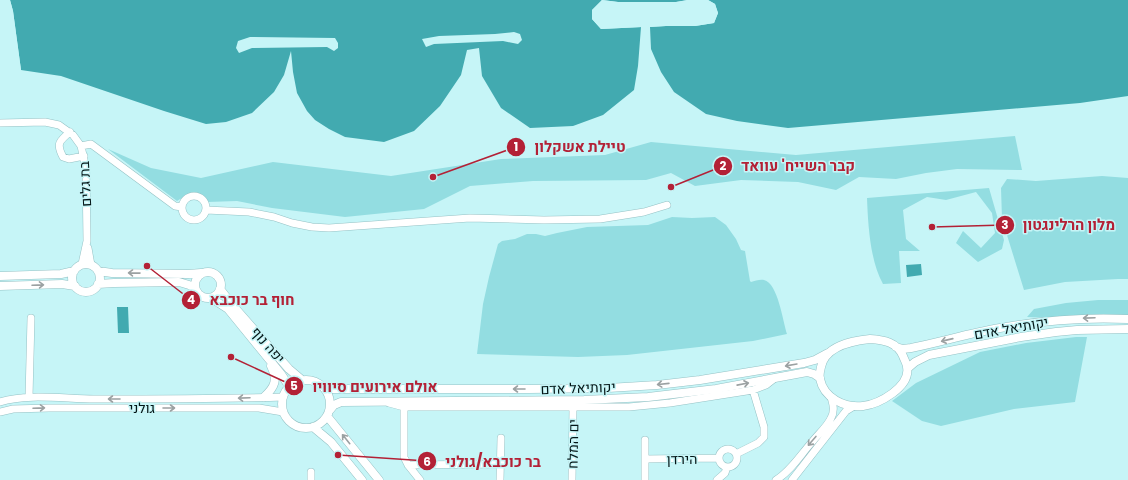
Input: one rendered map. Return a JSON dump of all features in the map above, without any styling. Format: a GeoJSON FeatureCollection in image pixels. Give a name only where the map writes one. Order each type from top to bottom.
{"type":"FeatureCollection","features":[{"type":"Feature","properties":{"kind":"main road"},"geometry":{"type":"LineString","coordinates":[[75,286],[72,279],[74,271],[82,264],[91,265],[98,271],[112,273],[188,274],[210,272],[217,276],[220,282],[220,289],[215,297],[202,297],[196,292],[194,284],[196,278],[201,273]]}},
{"type":"Feature","properties":{"kind":"main road"},"geometry":{"type":"LineString","coordinates":[[0,276],[61,274],[74,271]]}},
{"type":"Feature","properties":{"kind":"main road"},"geometry":{"type":"LineString","coordinates":[[0,286],[62,284],[75,286],[81,290],[87,291],[94,289],[98,284],[100,280],[98,271]]}},
{"type":"Feature","properties":{"kind":"main road"},"geometry":{"type":"LineString","coordinates":[[98,284],[179,282],[189,284],[195,288]]}},
{"type":"Feature","properties":{"kind":"main road","name":"יפה נוף"},"geometry":{"type":"LineString","coordinates":[[220,289],[289,369],[302,380]]}},
{"type":"Feature","properties":{"kind":"main road","name":"יפה נוף"},"geometry":{"type":"LineString","coordinates":[[211,298],[228,309],[289,386]]}},
{"type":"Feature","properties":{"kind":"main road","name":"יקותיאל אדם"},"geometry":{"type":"LineString","coordinates":[[896,347],[903,349],[911,348],[1000,328],[1058,319],[1128,319]]}},
{"type":"Feature","properties":{"kind":"main road","name":"יקותיאל אדם"},"geometry":{"type":"LineString","coordinates":[[908,368],[915,362],[929,355],[1021,337],[1077,330],[1128,330]]}},
{"type":"Feature","properties":{"kind":"main road"},"geometry":{"type":"LineString","coordinates":[[870,339],[884,340],[896,347],[900,351],[908,368],[907,375],[899,388],[883,400],[863,406],[854,406],[836,401],[823,389],[820,378],[822,362],[828,353],[842,345],[870,339]]}},
{"type":"Feature","properties":{"kind":"main road","name":"יקותיאל אדם"},"geometry":{"type":"LineString","coordinates":[[325,389],[560,389],[658,385],[700,380],[804,363],[815,360],[828,353]]}},
{"type":"Feature","properties":{"kind":"main road"},"geometry":{"type":"LineString","coordinates":[[264,397],[272,389],[275,378],[265,355]]}},
{"type":"Feature","properties":{"kind":"main road","name":"יקותיאל אדם"},"geometry":{"type":"LineString","coordinates":[[328,413],[334,405],[341,402],[584,400],[640,397],[716,389],[807,372],[820,378]]}},
{"type":"Feature","properties":{"kind":"main road"},"geometry":{"type":"LineString","coordinates":[[302,380],[313,381],[320,384],[330,398],[328,413],[322,422],[313,427],[302,428],[295,426],[287,419],[283,412],[282,404],[285,391],[289,386],[302,380]]}},
{"type":"Feature","properties":{"kind":"main road"},"geometry":{"type":"LineString","coordinates":[[328,413],[379,480]]}},
{"type":"Feature","properties":{"kind":"main road"},"geometry":{"type":"LineString","coordinates":[[313,427],[331,442],[362,480]]}},
{"type":"Feature","properties":{"kind":"street","name":"בת גלים"},"geometry":{"type":"LineString","coordinates":[[0,123],[45,122],[59,124],[70,132],[81,146],[86,168],[87,242],[91,265]]}},
{"type":"Feature","properties":{"kind":"street"},"geometry":{"type":"LineString","coordinates":[[70,132],[60,142],[59,150],[62,157],[70,159],[84,156]]}},
{"type":"Feature","properties":{"kind":"street"},"geometry":{"type":"LineString","coordinates":[[81,146],[91,144],[175,206],[182,207]]}},
{"type":"Feature","properties":{"kind":"street"},"geometry":{"type":"LineString","coordinates":[[194,196],[202,199],[206,206],[206,210],[202,217],[191,220],[185,216],[182,207],[187,198],[194,196]]}},
{"type":"Feature","properties":{"kind":"street"},"geometry":{"type":"LineString","coordinates":[[206,210],[249,212],[274,217],[292,223],[312,227],[329,228],[470,218],[542,220],[600,219],[644,212],[667,206]]}},
{"type":"Feature","properties":{"kind":"street","name":"בת גלים"},"geometry":{"type":"LineString","coordinates":[[82,264],[87,242]]}},
{"type":"Feature","properties":{"kind":"street"},"geometry":{"type":"LineString","coordinates":[[29,397],[31,318]]}},
{"type":"Feature","properties":{"kind":"street"},"geometry":{"type":"LineString","coordinates":[[381,401],[404,407],[629,407],[670,403],[754,390],[766,385],[775,378]]}},
{"type":"Feature","properties":{"kind":"street"},"geometry":{"type":"LineString","coordinates":[[736,454],[758,443],[764,437],[764,427],[754,390]]}},
{"type":"Feature","properties":{"kind":"street","name":"גולני"},"geometry":{"type":"LineString","coordinates":[[0,402],[29,397],[91,399],[224,399],[283,397]]}},
{"type":"Feature","properties":{"kind":"street"},"geometry":{"type":"LineString","coordinates":[[776,480],[787,472],[804,450],[827,425],[832,417],[834,407],[830,397]]}},
{"type":"Feature","properties":{"kind":"street"},"geometry":{"type":"LineString","coordinates":[[792,480],[846,411],[854,406]]}},
{"type":"Feature","properties":{"kind":"street","name":"גולני"},"geometry":{"type":"LineString","coordinates":[[0,412],[13,409],[94,407],[259,408],[283,412]]}},
{"type":"Feature","properties":{"kind":"street"},"geometry":{"type":"LineString","coordinates":[[404,407],[404,457],[408,465],[420,480]]}},
{"type":"Feature","properties":{"kind":"street","name":"ים המלח"},"geometry":{"type":"LineString","coordinates":[[572,480],[573,408]]}},
{"type":"Feature","properties":{"kind":"street"},"geometry":{"type":"LineString","coordinates":[[500,480],[501,438]]}},
{"type":"Feature","properties":{"kind":"street"},"geometry":{"type":"LineString","coordinates":[[645,440],[645,480]]}},
{"type":"Feature","properties":{"kind":"street"},"geometry":{"type":"LineString","coordinates":[[727,467],[720,463],[720,453],[724,450],[730,450],[736,454]]}},
{"type":"Feature","properties":{"kind":"street"},"geometry":{"type":"LineString","coordinates":[[717,480],[724,473],[727,467],[734,464],[736,454]]}},
{"type":"Feature","properties":{"kind":"street","name":"הירדן"},"geometry":{"type":"LineString","coordinates":[[646,460],[719,458]]}},
{"type":"Feature","properties":{"kind":"street"},"geometry":{"type":"LineString","coordinates":[[408,465],[501,464]]}},
{"type":"Feature","properties":{"kind":"shaded area"},"geometry":{"type":"Polygon","coordinates":[[[10,0],[602,0],[592,10],[592,19],[601,29],[641,27],[638,66],[634,90],[603,115],[573,126],[530,128],[501,108],[482,76],[479,48],[467,50],[461,75],[440,106],[414,131],[384,142],[345,137],[315,120],[307,111],[297,93],[291,51],[284,75],[274,92],[252,113],[226,122],[206,124],[61,76],[21,70],[13,11],[10,0]]]}},
{"type":"Feature","properties":{"kind":"shaded area"},"geometry":{"type":"Polygon","coordinates":[[[602,0],[687,0],[676,2],[618,2],[602,0]]]}},
{"type":"Feature","properties":{"kind":"shaded area"},"geometry":{"type":"Polygon","coordinates":[[[708,0],[1128,0],[1128,96],[1080,103],[788,128],[737,121],[706,114],[674,92],[661,72],[651,49],[650,27],[695,26],[714,23],[718,13],[715,4],[708,0]]]}},
{"type":"Feature","properties":{"kind":"shaded area"},"geometry":{"type":"Polygon","coordinates":[[[1015,136],[1022,170],[957,169],[896,179],[859,177],[836,190],[798,182],[741,180],[695,186],[671,173],[646,180],[533,181],[470,186],[424,209],[345,217],[272,208],[237,201],[207,202],[200,196],[193,194],[177,201],[108,149],[151,168],[201,178],[273,162],[391,176],[501,159],[605,155],[651,142],[796,155],[1015,136]]]}},
{"type":"Feature","properties":{"kind":"shaded area"},"geometry":{"type":"Polygon","coordinates":[[[1102,176],[1128,178],[1128,279],[1065,282],[1024,290],[1002,219],[1001,188],[1007,179],[1036,181],[1102,176]]]}},
{"type":"Feature","properties":{"kind":"shaded area"},"geometry":{"type":"Polygon","coordinates":[[[989,188],[1004,240],[1002,249],[978,262],[956,243],[963,231],[981,248],[995,233],[992,213],[976,192],[946,200],[927,197],[903,210],[906,239],[920,251],[899,251],[901,283],[883,284],[872,254],[867,198],[989,188]]]}},
{"type":"Feature","properties":{"kind":"shaded area"},"geometry":{"type":"Polygon","coordinates":[[[672,217],[715,217],[726,225],[736,239],[741,250],[745,251],[750,281],[764,280],[773,288],[787,334],[753,341],[627,355],[578,357],[477,354],[483,304],[498,244],[502,241],[515,239],[527,234],[545,236],[587,227],[648,225],[672,217]]]}},
{"type":"Feature","properties":{"kind":"shaded area"},"geometry":{"type":"Polygon","coordinates":[[[921,264],[922,275],[907,277],[906,265],[921,264]]]}},
{"type":"Feature","properties":{"kind":"shaded area"},"geometry":{"type":"Polygon","coordinates":[[[1098,300],[1128,300],[1128,315],[1027,317],[1034,309],[1066,303],[1098,300]]]}},
{"type":"Feature","properties":{"kind":"shaded area"},"geometry":{"type":"Polygon","coordinates":[[[117,307],[128,307],[129,333],[118,333],[117,307]]]}},
{"type":"Feature","properties":{"kind":"shaded area"},"geometry":{"type":"Polygon","coordinates":[[[1087,337],[1075,402],[1014,409],[941,426],[922,421],[892,401],[916,383],[980,352],[1026,343],[1087,337]]]}},
{"type":"Feature","properties":{"kind":"pier"},"geometry":{"type":"Polygon","coordinates":[[[8,0],[10,0],[13,11],[21,70],[19,70],[11,11],[8,0]]]}},
{"type":"Feature","properties":{"kind":"pier"},"geometry":{"type":"Polygon","coordinates":[[[602,0],[618,2],[676,2],[689,0],[687,2],[676,4],[602,3],[594,11],[594,18],[602,27],[641,25],[643,27],[601,29],[592,19],[592,10],[602,0]]]}},
{"type":"Feature","properties":{"kind":"pier"},"geometry":{"type":"Polygon","coordinates":[[[706,0],[715,4],[718,13],[714,23],[695,26],[648,27],[649,25],[694,24],[713,21],[716,13],[713,6],[706,0]]]}},
{"type":"Feature","properties":{"kind":"pier"},"geometry":{"type":"Polygon","coordinates":[[[514,32],[520,34],[522,40],[518,44],[503,41],[434,44],[426,47],[422,39],[439,36],[514,32]]]}},
{"type":"Feature","properties":{"kind":"pier"},"geometry":{"type":"Polygon","coordinates":[[[250,37],[335,38],[338,43],[338,48],[334,51],[327,47],[252,48],[239,53],[236,48],[238,41],[250,37]]]}},
{"type":"Feature","properties":{"kind":"place","name":"טיילת אשקלון"},"geometry":{"type":"Point","coordinates":[433,177]}},
{"type":"Feature","properties":{"kind":"place","name":"קבר השייח' עוואד"},"geometry":{"type":"Point","coordinates":[671,187]}},
{"type":"Feature","properties":{"kind":"place","name":"מלון הרלינגטון"},"geometry":{"type":"Point","coordinates":[932,227]}},
{"type":"Feature","properties":{"kind":"place","name":"חוף בר כוכבא"},"geometry":{"type":"Point","coordinates":[147,266]}},
{"type":"Feature","properties":{"kind":"place","name":"אולם אירועים סיוויו"},"geometry":{"type":"Point","coordinates":[231,357]}},
{"type":"Feature","properties":{"kind":"place","name":"בר כוכבא/גולני"},"geometry":{"type":"Point","coordinates":[338,455]}}]}
